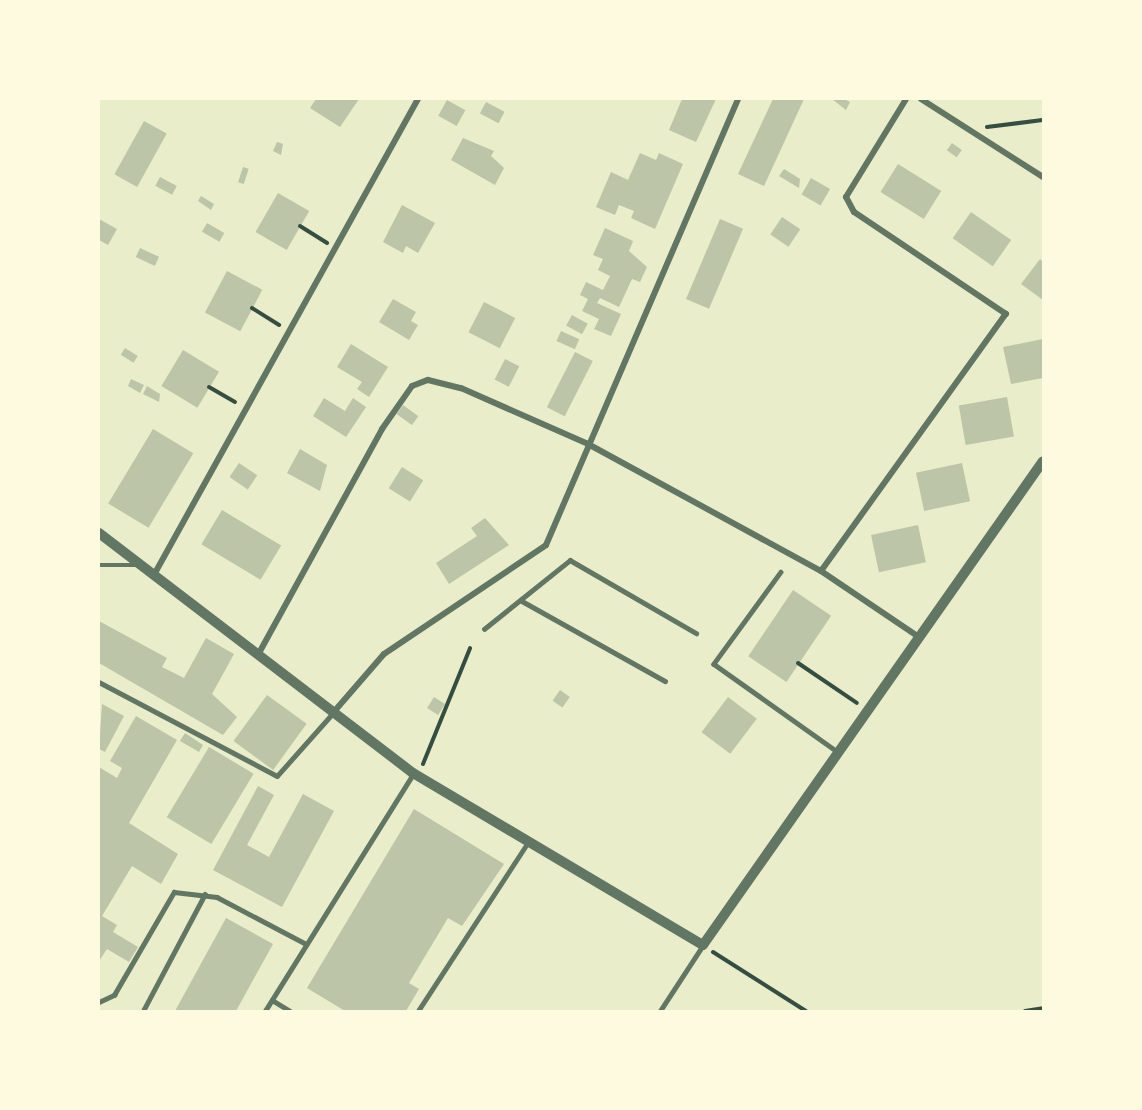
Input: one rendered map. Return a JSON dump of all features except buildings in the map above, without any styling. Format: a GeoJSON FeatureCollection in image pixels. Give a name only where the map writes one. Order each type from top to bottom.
{"type":"FeatureCollection","features":[{"type":"Feature","properties":{"kind":"street"},"geometry":{"type":"LineString","coordinates":[[152,571],[418,99]]}},
{"type":"Feature","properties":{"kind":"street"},"geometry":{"type":"LineString","coordinates":[[332,714],[384,654],[546,545],[563,515],[588,444],[738,99]]}},
{"type":"Feature","properties":{"kind":"street"},"geometry":{"type":"LineString","coordinates":[[821,572],[1006,314],[854,212],[846,197],[906,99]]}},
{"type":"Feature","properties":{"kind":"street"},"geometry":{"type":"LineString","coordinates":[[921,99],[1043,177]]}},
{"type":"Feature","properties":{"kind":"street"},"geometry":{"type":"LineString","coordinates":[[259,653],[333,513],[412,386],[428,380],[461,388],[588,444],[821,572],[919,637]]}},
{"type":"Feature","properties":{"kind":"street"},"geometry":{"type":"LineString","coordinates":[[99,533],[259,653],[332,714],[416,774],[703,945],[1043,461]]}},
{"type":"Feature","properties":{"kind":"lane"},"geometry":{"type":"LineString","coordinates":[[484,629],[522,601],[570,560],[696,633]]}},
{"type":"Feature","properties":{"kind":"lane"},"geometry":{"type":"LineString","coordinates":[[99,565],[123,562],[152,571]]}},
{"type":"Feature","properties":{"kind":"lane"},"geometry":{"type":"LineString","coordinates":[[781,572],[714,664],[838,752]]}},
{"type":"Feature","properties":{"kind":"lane"},"geometry":{"type":"LineString","coordinates":[[522,601],[665,681]]}},
{"type":"Feature","properties":{"kind":"lane"},"geometry":{"type":"LineString","coordinates":[[99,682],[277,776],[332,714]]}},
{"type":"Feature","properties":{"kind":"lane"},"geometry":{"type":"LineString","coordinates":[[266,1011],[306,944],[416,774]]}},
{"type":"Feature","properties":{"kind":"lane"},"geometry":{"type":"LineString","coordinates":[[418,1011],[528,842]]}},
{"type":"Feature","properties":{"kind":"lane"},"geometry":{"type":"LineString","coordinates":[[99,1002],[114,995],[174,892],[205,894],[306,944]]}},
{"type":"Feature","properties":{"kind":"lane"},"geometry":{"type":"LineString","coordinates":[[144,1011],[205,894]]}},
{"type":"Feature","properties":{"kind":"lane"},"geometry":{"type":"LineString","coordinates":[[660,1011],[703,945]]}},
{"type":"Feature","properties":{"kind":"lane"},"geometry":{"type":"LineString","coordinates":[[272,1000],[290,1011]]}},
{"type":"Feature","properties":{"kind":"path"},"geometry":{"type":"LineString","coordinates":[[966,128],[1043,120]]}},
{"type":"Feature","properties":{"kind":"path"},"geometry":{"type":"LineString","coordinates":[[300,226],[328,243]]}},
{"type":"Feature","properties":{"kind":"path"},"geometry":{"type":"LineString","coordinates":[[252,308],[280,325]]}},
{"type":"Feature","properties":{"kind":"path"},"geometry":{"type":"LineString","coordinates":[[209,387],[235,402]]}},
{"type":"Feature","properties":{"kind":"path"},"geometry":{"type":"LineString","coordinates":[[416,774],[470,648]]}},
{"type":"Feature","properties":{"kind":"path"},"geometry":{"type":"LineString","coordinates":[[798,663],[867,710]]}},
{"type":"Feature","properties":{"kind":"path"},"geometry":{"type":"LineString","coordinates":[[703,945],[806,1011]]}},
{"type":"Feature","properties":{"kind":"path"},"geometry":{"type":"LineString","coordinates":[[1025,1011],[1043,1008]]}}]}
